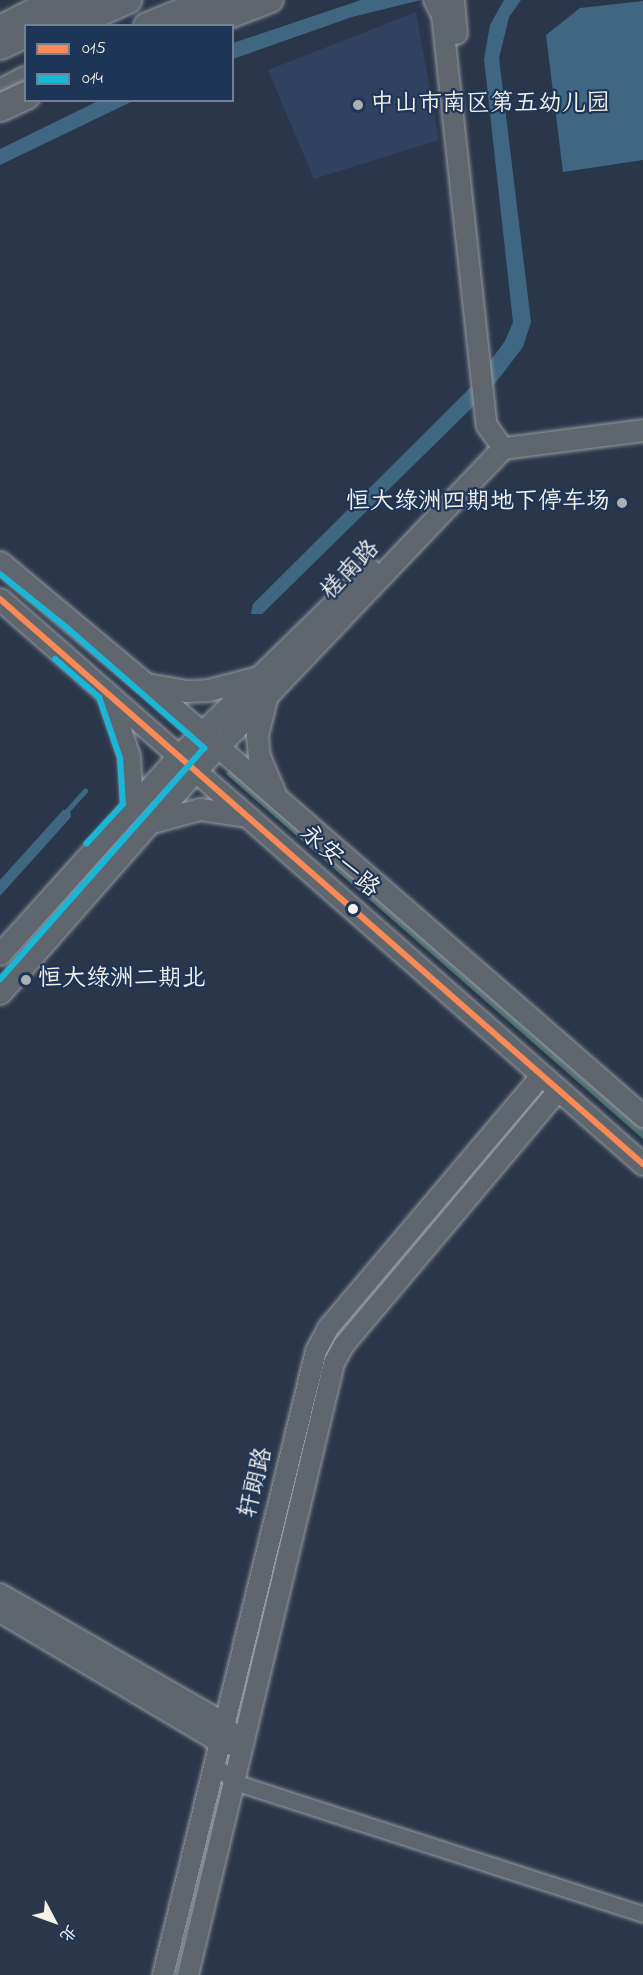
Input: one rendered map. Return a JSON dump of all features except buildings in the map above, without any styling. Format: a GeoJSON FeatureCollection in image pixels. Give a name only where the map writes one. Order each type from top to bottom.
{"type":"FeatureCollection","features":[{"type":"Feature","properties":{"kind":"highway"},"geometry":{"type":"LineString","coordinates":[[45,24],[93,0]]}},
{"type":"Feature","properties":{"kind":"highway"},"geometry":{"type":"LineString","coordinates":[[74,24],[128,0]]}},
{"type":"Feature","properties":{"kind":"highway"},"geometry":{"type":"LineString","coordinates":[[152,24],[212,0]]}},
{"type":"Feature","properties":{"kind":"highway"},"geometry":{"type":"LineString","coordinates":[[185,24],[242,0]]}},
{"type":"Feature","properties":{"kind":"highway"},"geometry":{"type":"LineString","coordinates":[[0,59],[15,44]]}},
{"type":"Feature","properties":{"kind":"highway"},"geometry":{"type":"LineString","coordinates":[[0,93],[24,81]]}},
{"type":"Feature","properties":{"kind":"highway"},"geometry":{"type":"LineString","coordinates":[[0,110],[24,96]]}},
{"type":"Feature","properties":{"kind":"main road"},"geometry":{"type":"LineString","coordinates":[[0,28],[55,0]]}},
{"type":"Feature","properties":{"kind":"main road"},"geometry":{"type":"LineString","coordinates":[[210,24],[271,0]]}},
{"type":"Feature","properties":{"kind":"main road"},"geometry":{"type":"LineString","coordinates":[[0,110],[24,88]]}},
{"type":"Feature","properties":{"kind":"main road"},"geometry":{"type":"LineString","coordinates":[[0,117],[30,102]]}},
{"type":"Feature","properties":{"kind":"main road"},"geometry":{"type":"LineString","coordinates":[[503,448],[643,430]]}},
{"type":"Feature","properties":{"kind":"main road","name":"槎南路"},"geometry":{"type":"LineString","coordinates":[[0,954],[201,732],[263,686],[503,448]]}},
{"type":"Feature","properties":{"kind":"main road"},"geometry":{"type":"LineString","coordinates":[[0,549],[31,576],[72,620]]}},
{"type":"Feature","properties":{"kind":"main road","name":"永安一路"},"geometry":{"type":"LineString","coordinates":[[0,562],[72,620],[643,1116]]}},
{"type":"Feature","properties":{"kind":"main road","name":"永安一路"},"geometry":{"type":"LineString","coordinates":[[0,599],[643,1164]]}},
{"type":"Feature","properties":{"kind":"main road"},"geometry":{"type":"LineString","coordinates":[[146,684],[185,691],[263,686],[257,735],[262,766],[277,798]]}},
{"type":"Feature","properties":{"kind":"main road","name":"槎南路"},"geometry":{"type":"LineString","coordinates":[[0,993],[217,747],[263,686]]}},
{"type":"Feature","properties":{"kind":"main road"},"geometry":{"type":"LineString","coordinates":[[106,692],[129,756],[132,807]]}},
{"type":"Feature","properties":{"kind":"main road"},"geometry":{"type":"LineString","coordinates":[[149,824],[200,809],[249,816]]}},
{"type":"Feature","properties":{"kind":"street"},"geometry":{"type":"LineString","coordinates":[[434,0],[442,15],[487,426],[503,448]]}},
{"type":"Feature","properties":{"kind":"street"},"geometry":{"type":"LineString","coordinates":[[454,0],[503,448]]}},
{"type":"Feature","properties":{"kind":"street","name":"轩朗路"},"geometry":{"type":"LineString","coordinates":[[163,1975],[316,1351],[329,1327],[542,1075]]}},
{"type":"Feature","properties":{"kind":"street","name":"轩朗路"},"geometry":{"type":"LineString","coordinates":[[188,1975],[334,1363],[344,1345],[559,1090]]}},
{"type":"Feature","properties":{"kind":"street"},"geometry":{"type":"LineString","coordinates":[[0,1594],[222,1732],[243,1748]]}},
{"type":"Feature","properties":{"kind":"street"},"geometry":{"type":"LineString","coordinates":[[0,1612],[222,1732]]}},
{"type":"Feature","properties":{"kind":"street"},"geometry":{"type":"LineString","coordinates":[[214,1763],[234,1782],[643,1914]]}},
{"type":"Feature","properties":{"kind":"shaded area"},"geometry":{"type":"Polygon","coordinates":[[[361,0],[421,0],[352,17],[234,59],[234,43],[361,0]]]}},
{"type":"Feature","properties":{"kind":"shaded area"},"geometry":{"type":"Polygon","coordinates":[[[504,0],[521,0],[509,17],[499,58],[531,322],[523,347],[490,390],[262,614],[251,614],[253,604],[470,388],[505,341],[513,322],[484,59],[490,25],[504,0]]]}},
{"type":"Feature","properties":{"kind":"shaded area"},"geometry":{"type":"Polygon","coordinates":[[[643,1],[643,160],[563,172],[546,35],[580,8],[643,1]]]}},
{"type":"Feature","properties":{"kind":"shaded area","name":"中山市南区第五幼儿园"},"geometry":{"type":"Polygon","coordinates":[[[416,12],[439,140],[314,179],[268,70],[416,12]]]}},
{"type":"Feature","properties":{"kind":"shaded area"},"geometry":{"type":"Polygon","coordinates":[[[96,102],[131,102],[0,165],[0,149],[96,102]]]}},
{"type":"Feature","properties":{"kind":"shaded area"},"geometry":{"type":"Polygon","coordinates":[[[63,810],[70,810],[71,817],[0,896],[0,880],[63,810]]]}},
{"type":"Feature","properties":{"kind":"green space"},"geometry":{"type":"Polygon","coordinates":[[[232,767],[643,1128],[643,1139],[226,774],[232,767]]]}},
{"type":"Feature","properties":{"kind":"waterway"},"geometry":{"type":"LineString","coordinates":[[65,813],[85,791]]}},
{"type":"Feature","properties":{"kind":"transit line","name":"014"},"geometry":{"type":"LineString","coordinates":[[0,574],[66,627],[204,748],[0,979]]}},
{"type":"Feature","properties":{"kind":"transit line","name":"015"},"geometry":{"type":"LineString","coordinates":[[0,599],[643,1164]]}},
{"type":"Feature","properties":{"kind":"transit line","name":"014"},"geometry":{"type":"LineString","coordinates":[[55,659],[99,697],[120,758],[123,804],[86,844]]}},
{"type":"Feature","properties":{"kind":"place","name":"中山市南区第五幼儿园"},"geometry":{"type":"Point","coordinates":[358,105]}},
{"type":"Feature","properties":{"kind":"place","name":"恒大绿洲四期地下停车场"},"geometry":{"type":"Point","coordinates":[622,503]}},
{"type":"Feature","properties":{"kind":"place","name":"恒大绿洲二期北"},"geometry":{"type":"Point","coordinates":[26,980]}}]}
